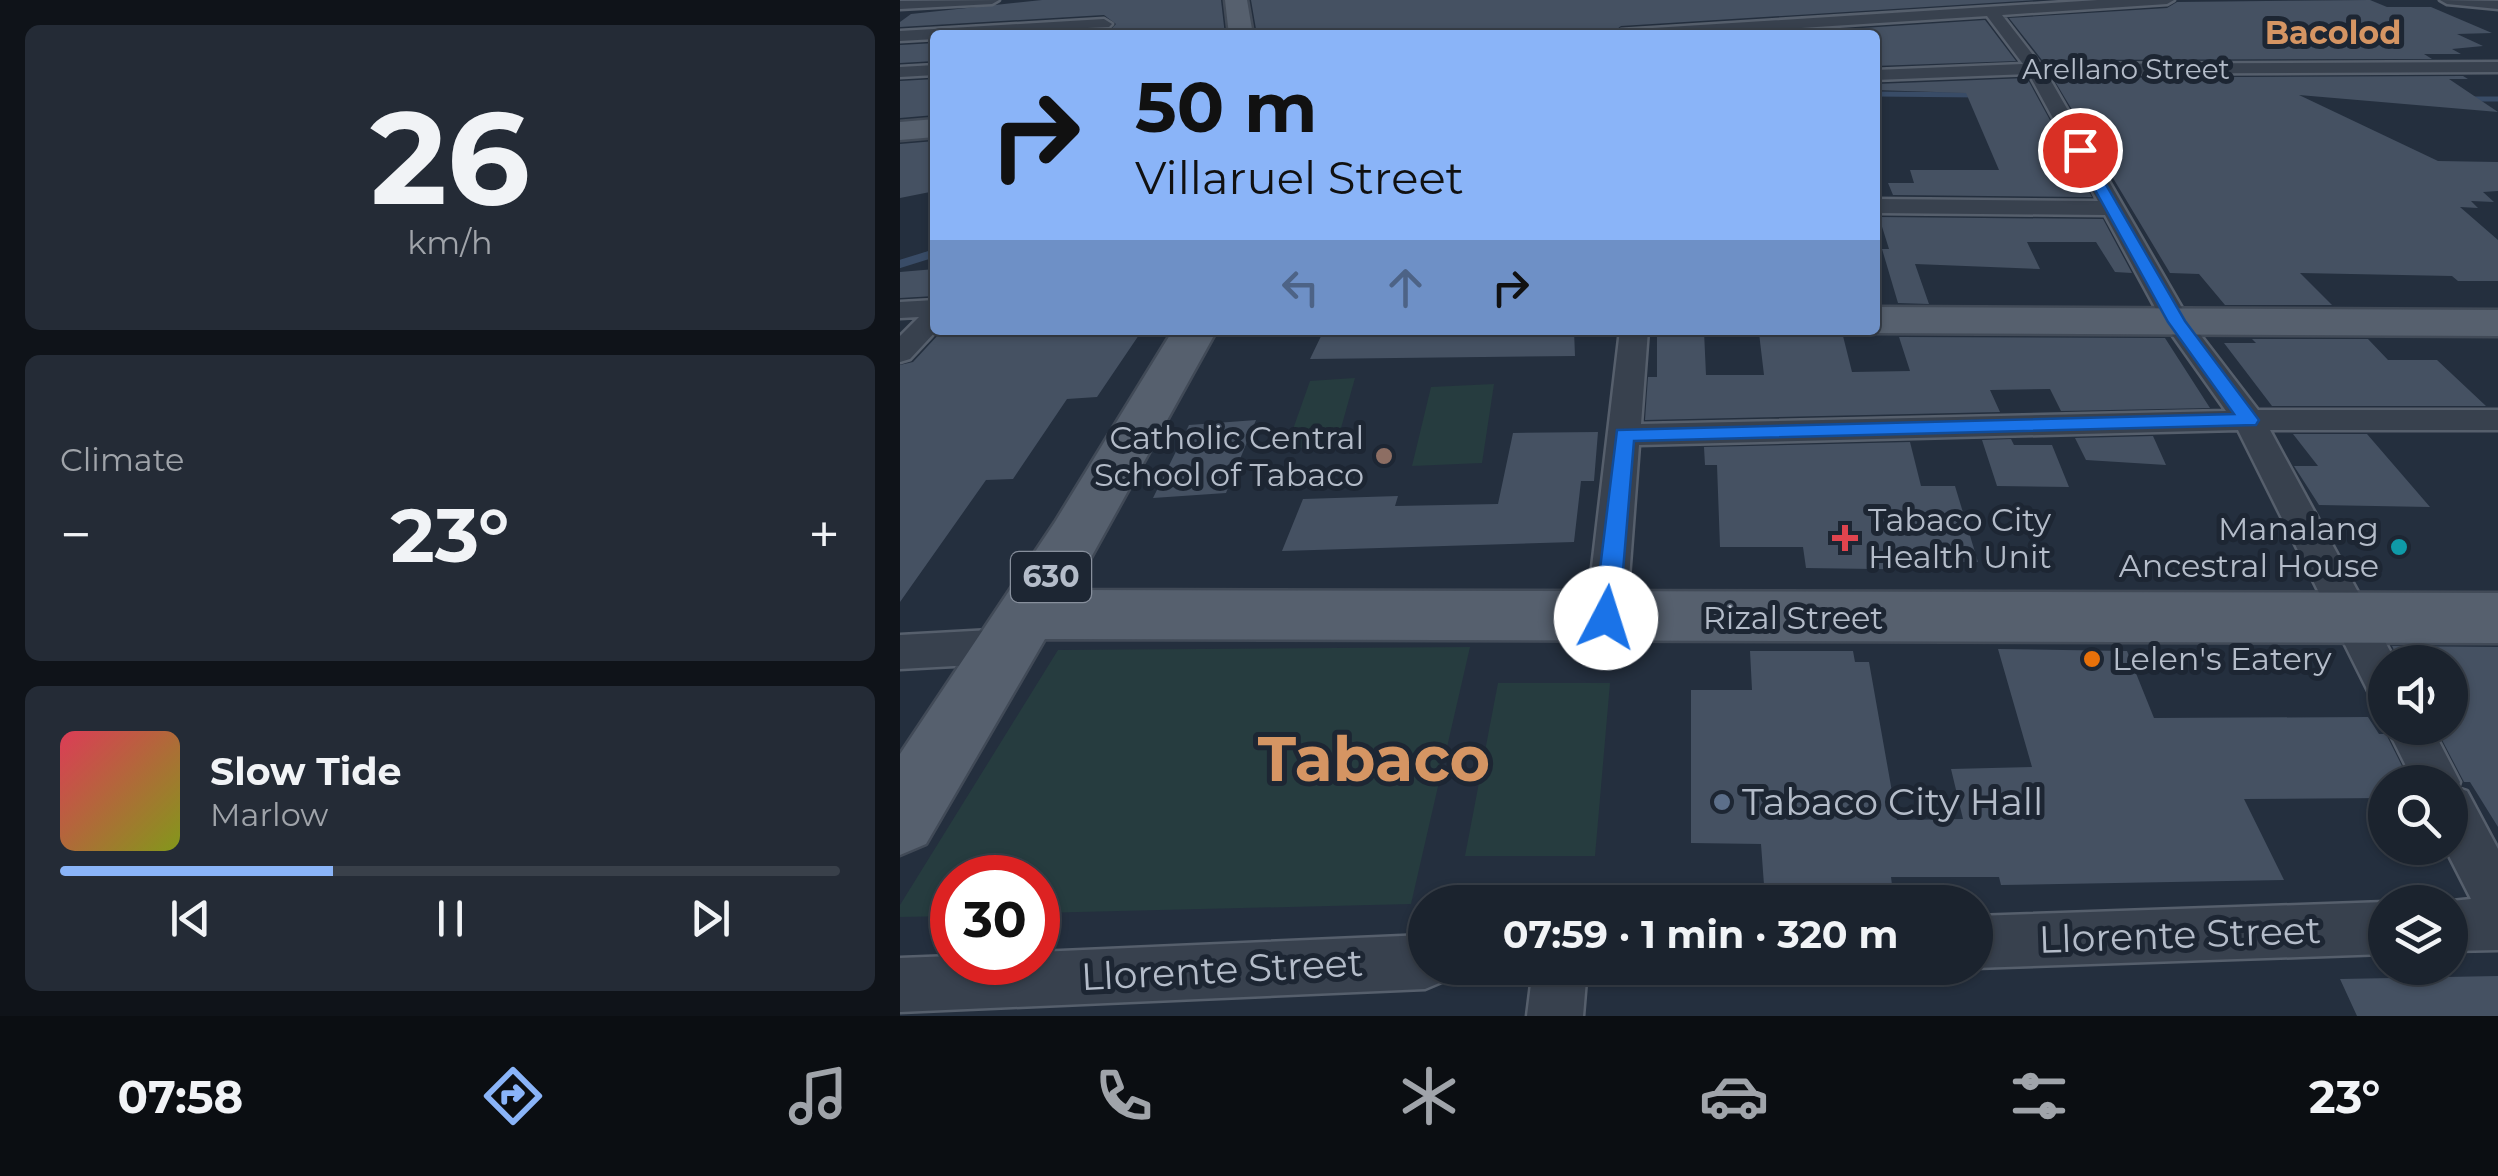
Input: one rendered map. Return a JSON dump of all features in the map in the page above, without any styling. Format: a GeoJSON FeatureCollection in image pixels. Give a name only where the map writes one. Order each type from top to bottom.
{"type":"FeatureCollection","features":[{"type":"Feature","properties":{"kind":"main road"},"geometry":{"type":"LineString","coordinates":[[1236,0],[1240,30]]}},
{"type":"Feature","properties":{"kind":"main road"},"geometry":{"type":"LineString","coordinates":[[900,131],[930,128]]}},
{"type":"Feature","properties":{"kind":"main road"},"geometry":{"type":"LineString","coordinates":[[1880,320],[2498,323]]}},
{"type":"Feature","properties":{"kind":"main road","name":"630"},"geometry":{"type":"LineString","coordinates":[[900,820],[1018,630],[1191,335]]}},
{"type":"Feature","properties":{"kind":"main road","name":"Rizal Street"},"geometry":{"type":"LineString","coordinates":[[1018,630],[1606,618],[2498,618]]}},
{"type":"Feature","properties":{"kind":"street"},"geometry":{"type":"LineString","coordinates":[[900,5],[992,0]]}},
{"type":"Feature","properties":{"kind":"street"},"geometry":{"type":"LineString","coordinates":[[1933,0],[1943,14]]}},
{"type":"Feature","properties":{"kind":"street"},"geometry":{"type":"LineString","coordinates":[[1709,30],[2167,0]]}},
{"type":"Feature","properties":{"kind":"street"},"geometry":{"type":"LineString","coordinates":[[2447,0],[2498,5]]}},
{"type":"Feature","properties":{"kind":"street"},"geometry":{"type":"LineString","coordinates":[[1991,11],[2041,80],[2177,322],[2249,420],[2368,650]]}},
{"type":"Feature","properties":{"kind":"street"},"geometry":{"type":"LineString","coordinates":[[1002,30],[1104,24]]}},
{"type":"Feature","properties":{"kind":"street"},"geometry":{"type":"LineString","coordinates":[[900,36],[930,34]]}},
{"type":"Feature","properties":{"kind":"street","name":"Arellano Street"},"geometry":{"type":"LineString","coordinates":[[1880,75],[2041,80],[2498,67]]}},
{"type":"Feature","properties":{"kind":"street"},"geometry":{"type":"LineString","coordinates":[[900,72],[930,70]]}},
{"type":"Feature","properties":{"kind":"street"},"geometry":{"type":"LineString","coordinates":[[1880,206],[2113,208]]}},
{"type":"Feature","properties":{"kind":"street"},"geometry":{"type":"LineString","coordinates":[[900,310],[930,312]]}},
{"type":"Feature","properties":{"kind":"street"},"geometry":{"type":"LineString","coordinates":[[900,352],[930,318]]}},
{"type":"Feature","properties":{"kind":"street"},"geometry":{"type":"LineString","coordinates":[[1606,618],[1634,335]]}},
{"type":"Feature","properties":{"kind":"street"},"geometry":{"type":"LineString","coordinates":[[1624,434],[2249,420],[2498,420]]}},
{"type":"Feature","properties":{"kind":"street"},"geometry":{"type":"LineString","coordinates":[[900,652],[1018,630]]}},
{"type":"Feature","properties":{"kind":"street"},"geometry":{"type":"LineString","coordinates":[[2468,842],[2498,900]]}},
{"type":"Feature","properties":{"kind":"street"},"geometry":{"type":"LineString","coordinates":[[2468,925],[2498,924]]}},
{"type":"Feature","properties":{"kind":"street","name":"Llorente Street"},"geometry":{"type":"LineString","coordinates":[[1993,941],[2368,929]]}},
{"type":"Feature","properties":{"kind":"street","name":"Llorente Street"},"geometry":{"type":"LineString","coordinates":[[900,985],[1408,963]]}},
{"type":"Feature","properties":{"kind":"street"},"geometry":{"type":"LineString","coordinates":[[1555,1016],[1558,985]]}},
{"type":"Feature","properties":{"kind":"green space"},"geometry":{"type":"Polygon","coordinates":[[[1355,378],[1336,446],[1286,449],[1310,381],[1355,378]]]}},
{"type":"Feature","properties":{"kind":"green space"},"geometry":{"type":"Polygon","coordinates":[[[1494,384],[1482,463],[1412,466],[1431,387],[1494,384]]]}},
{"type":"Feature","properties":{"kind":"green space"},"geometry":{"type":"Polygon","coordinates":[[[1470,647],[1415,885],[1408,885],[1408,904],[1060,912],[1060,855],[931,855],[1058,650],[1470,647]]]}},
{"type":"Feature","properties":{"kind":"green space"},"geometry":{"type":"Polygon","coordinates":[[[1498,683],[1610,683],[1595,856],[1465,856],[1498,683]]]}},
{"type":"Feature","properties":{"kind":"green space"},"geometry":{"type":"Polygon","coordinates":[[[930,857],[930,916],[900,917],[900,905],[930,857]]]}},
{"type":"Feature","properties":{"kind":"building"},"geometry":{"type":"Polygon","coordinates":[[[1042,0],[1221,0],[1224,30],[1110,30],[1116,24],[1104,15],[900,27],[900,22],[911,14],[1042,0]]]}},
{"type":"Feature","properties":{"kind":"building"},"geometry":{"type":"Polygon","coordinates":[[[1251,0],[2038,0],[1621,26],[1616,30],[1256,30],[1251,0]]]}},
{"type":"Feature","properties":{"kind":"building"},"geometry":{"type":"Polygon","coordinates":[[[2370,0],[2387,7],[2431,7],[2492,33],[2457,34],[2483,46],[2452,49],[2461,54],[2424,54],[2432,59],[2042,60],[2009,18],[2167,8],[2177,2],[2370,0]]]}},
{"type":"Feature","properties":{"kind":"building"},"geometry":{"type":"Polygon","coordinates":[[[1985,20],[2016,61],[1880,66],[1880,30],[1830,30],[1985,20]]]}},
{"type":"Feature","properties":{"kind":"building"},"geometry":{"type":"Polygon","coordinates":[[[930,43],[930,61],[900,63],[900,45],[930,43]]]}},
{"type":"Feature","properties":{"kind":"building"},"geometry":{"type":"Polygon","coordinates":[[[2027,78],[2092,197],[1893,195],[1888,183],[1914,183],[1910,170],[1999,170],[1966,93],[1880,90],[1880,84],[2027,78]]]}},
{"type":"Feature","properties":{"kind":"building"},"geometry":{"type":"Polygon","coordinates":[[[2053,78],[2468,79],[2449,79],[2498,112],[2299,95],[2438,161],[2498,162],[2498,191],[2483,192],[2494,202],[2471,201],[2478,208],[2460,207],[2498,240],[2498,281],[2458,281],[2452,276],[2300,273],[2332,305],[2225,305],[2199,274],[2170,273],[2053,78]]]}},
{"type":"Feature","properties":{"kind":"building"},"geometry":{"type":"Polygon","coordinates":[[[930,79],[930,115],[900,118],[900,81],[930,79]]]}},
{"type":"Feature","properties":{"kind":"building"},"geometry":{"type":"Polygon","coordinates":[[[930,141],[930,192],[900,198],[900,144],[930,141]]]}},
{"type":"Feature","properties":{"kind":"building"},"geometry":{"type":"Polygon","coordinates":[[[1880,217],[2103,219],[2132,273],[2115,272],[2096,242],[2027,242],[2040,269],[1915,264],[1929,304],[1898,303],[1882,249],[1889,249],[1880,217]]]}},
{"type":"Feature","properties":{"kind":"building"},"geometry":{"type":"Polygon","coordinates":[[[930,269],[930,296],[900,298],[900,272],[930,269]]]}},
{"type":"Feature","properties":{"kind":"building"},"geometry":{"type":"Polygon","coordinates":[[[938,335],[1139,335],[1097,397],[1067,399],[1013,479],[986,480],[900,602],[900,365],[913,362],[938,335]]]}},
{"type":"Feature","properties":{"kind":"building"},"geometry":{"type":"Polygon","coordinates":[[[1322,335],[1574,335],[1575,356],[1310,359],[1322,335]]]}},
{"type":"Feature","properties":{"kind":"building"},"geometry":{"type":"Polygon","coordinates":[[[1657,335],[1704,335],[1706,375],[1764,375],[1759,335],[1843,335],[1852,372],[1910,371],[1899,337],[2165,338],[2210,408],[2061,411],[2050,389],[1990,390],[2000,412],[1645,420],[1648,377],[1657,377],[1657,335]]]}},
{"type":"Feature","properties":{"kind":"building"},"geometry":{"type":"Polygon","coordinates":[[[2252,339],[2368,339],[2388,360],[2437,360],[2486,406],[2272,406],[2224,343],[2256,343],[2252,339]]]}},
{"type":"Feature","properties":{"kind":"building"},"geometry":{"type":"Polygon","coordinates":[[[1256,420],[1226,493],[1153,498],[1189,425],[1256,420]]]}},
{"type":"Feature","properties":{"kind":"building"},"geometry":{"type":"Polygon","coordinates":[[[1598,432],[1594,481],[1581,481],[1574,542],[1282,551],[1303,499],[1398,496],[1395,506],[1498,504],[1513,433],[1598,432]]]}},
{"type":"Feature","properties":{"kind":"building"},"geometry":{"type":"Polygon","coordinates":[[[2293,434],[2367,434],[2430,507],[2319,505],[2294,466],[2318,466],[2293,434]]]}},
{"type":"Feature","properties":{"kind":"building"},"geometry":{"type":"Polygon","coordinates":[[[2153,436],[2166,465],[2086,460],[2075,438],[2153,436]]]}},
{"type":"Feature","properties":{"kind":"building"},"geometry":{"type":"Polygon","coordinates":[[[2011,439],[2014,445],[2052,445],[2069,487],[1997,486],[1982,440],[2011,439]]]}},
{"type":"Feature","properties":{"kind":"building"},"geometry":{"type":"Polygon","coordinates":[[[1910,442],[1921,486],[1955,486],[1978,562],[1939,562],[1942,570],[1806,568],[1803,547],[1720,547],[1717,465],[1705,465],[1704,447],[1910,442]]]}},
{"type":"Feature","properties":{"kind":"building"},"geometry":{"type":"Polygon","coordinates":[[[2468,647],[2498,647],[2498,827],[2468,782],[2468,765],[2455,765],[2445,745],[2468,745],[2468,647]]]}},
{"type":"Feature","properties":{"kind":"building"},"geometry":{"type":"Polygon","coordinates":[[[1998,649],[2127,651],[2154,718],[2368,717],[2368,745],[2392,745],[2402,765],[2368,765],[2368,798],[2244,799],[2284,880],[2001,885],[1999,877],[1891,877],[1892,885],[1764,885],[1761,844],[1691,843],[1691,690],[1752,690],[1750,651],[1853,651],[1855,662],[1869,662],[1897,820],[1963,819],[1951,769],[2032,767],[1998,649]]]}},
{"type":"Feature","properties":{"kind":"building"},"geometry":{"type":"Polygon","coordinates":[[[2498,976],[2498,1016],[2357,1016],[2340,979],[2368,978],[2368,985],[2468,985],[2468,977],[2498,976]]]}},
{"type":"Feature","properties":{"kind":"waterway"},"geometry":{"type":"LineString","coordinates":[[1880,94],[1979,95]]}},
{"type":"Feature","properties":{"kind":"waterway"},"geometry":{"type":"LineString","coordinates":[[2465,99],[2498,99]]}},
{"type":"Feature","properties":{"kind":"waterway"},"geometry":{"type":"LineString","coordinates":[[924,256],[930,254]]}},
{"type":"Feature","properties":{"kind":"waterway"},"geometry":{"type":"LineString","coordinates":[[900,264],[930,255]]}},
{"type":"Feature","properties":{"kind":"place","name":"Catholic Central School of Tabaco"},"geometry":{"type":"Point","coordinates":[1384,456]}},
{"type":"Feature","properties":{"kind":"place","name":"Tabaco City Health Unit"},"geometry":{"type":"Point","coordinates":[1845,538]}},
{"type":"Feature","properties":{"kind":"place","name":"Manalang Ancestral House"},"geometry":{"type":"Point","coordinates":[2399,547]}},
{"type":"Feature","properties":{"kind":"place","name":"Lelen's Eatery"},"geometry":{"type":"Point","coordinates":[2092,659]}},
{"type":"Feature","properties":{"kind":"place","name":"Tabaco City Hall"},"geometry":{"type":"Point","coordinates":[1722,802]}},
{"type":"Feature","properties":{"kind":"district","name":"Bacolod"},"geometry":{"type":"Point","coordinates":[2333,33]}},
{"type":"Feature","properties":{"kind":"district","name":"Tabaco"},"geometry":{"type":"Point","coordinates":[1374,759]}},
{"type":"Feature","properties":{"kind":"route"},"geometry":{"type":"LineString","coordinates":[[1606,618],[1624,434],[2249,420],[2177,322],[2080,150]]}}]}
